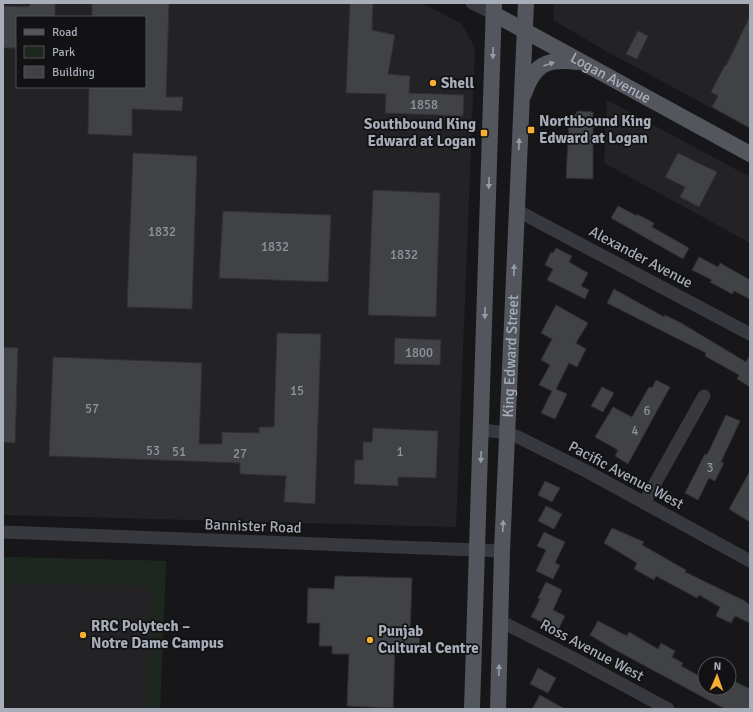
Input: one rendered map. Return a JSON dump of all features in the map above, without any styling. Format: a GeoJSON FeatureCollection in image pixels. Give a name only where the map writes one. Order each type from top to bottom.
{"type":"FeatureCollection","features":[{"type":"Feature","properties":{"kind":"main road","name":"King Edward Street"},"geometry":{"type":"LineString","coordinates":[[498,709],[502,551],[508,433],[523,29],[526,3]]}},
{"type":"Feature","properties":{"kind":"main road","name":"Logan Avenue"},"geometry":{"type":"LineString","coordinates":[[494,8],[523,29],[580,62],[750,154]]}},
{"type":"Feature","properties":{"kind":"main road","name":"King Edward Street"},"geometry":{"type":"LineString","coordinates":[[472,709],[482,430],[494,8]]}},
{"type":"Feature","properties":{"kind":"main road"},"geometry":{"type":"LineString","coordinates":[[520,105],[530,77],[540,67],[562,60],[580,62]]}},
{"type":"Feature","properties":{"kind":"street","name":"Logan Avenue"},"geometry":{"type":"LineString","coordinates":[[472,3],[494,8]]}},
{"type":"Feature","properties":{"kind":"street","name":"Alexander Avenue"},"geometry":{"type":"LineString","coordinates":[[516,210],[750,334]]}},
{"type":"Feature","properties":{"kind":"street"},"geometry":{"type":"LineString","coordinates":[[644,503],[704,396]]}},
{"type":"Feature","properties":{"kind":"street","name":"Pacific Avenue West"},"geometry":{"type":"LineString","coordinates":[[482,430],[508,433],[588,472],[750,561]]}},
{"type":"Feature","properties":{"kind":"street","name":"Bannister Road"},"geometry":{"type":"LineString","coordinates":[[3,532],[502,551]]}},
{"type":"Feature","properties":{"kind":"street","name":"Ross Avenue West"},"geometry":{"type":"LineString","coordinates":[[500,621],[579,661],[668,709]]}},
{"type":"Feature","properties":{"kind":"shaded area"},"geometry":{"type":"Polygon","coordinates":[[[3,3],[422,3],[462,24],[475,48],[456,527],[3,515],[3,3]]]}},
{"type":"Feature","properties":{"kind":"shaded area"},"geometry":{"type":"Polygon","coordinates":[[[554,3],[750,3],[750,129],[604,50],[553,20],[554,3]]]}},
{"type":"Feature","properties":{"kind":"shaded area"},"geometry":{"type":"Polygon","coordinates":[[[607,100],[750,177],[750,243],[604,163],[607,100]]]}},
{"type":"Feature","properties":{"kind":"shaded area","name":"RRC Polytech – Notre Dame Campus"},"geometry":{"type":"Polygon","coordinates":[[[3,557],[166,561],[160,709],[3,709],[3,557]]]}},
{"type":"Feature","properties":{"kind":"green space"},"geometry":{"type":"Polygon","coordinates":[[[3,557],[166,561],[160,709],[147,709],[150,586],[3,582],[3,557]]]}},
{"type":"Feature","properties":{"kind":"building"},"geometry":{"type":"Polygon","coordinates":[[[32,3],[55,3],[55,16],[16,16],[16,48],[3,48],[3,6],[28,7],[32,3]]]}},
{"type":"Feature","properties":{"kind":"building"},"geometry":{"type":"Polygon","coordinates":[[[92,3],[169,3],[166,97],[183,97],[182,111],[132,109],[132,136],[88,134],[89,88],[146,88],[146,16],[92,16],[92,3]]]}},
{"type":"Feature","properties":{"kind":"building"},"geometry":{"type":"Polygon","coordinates":[[[350,3],[373,3],[372,30],[395,35],[388,74],[410,76],[409,93],[464,95],[463,116],[385,113],[386,94],[346,93],[350,3]]]}},
{"type":"Feature","properties":{"kind":"building"},"geometry":{"type":"Polygon","coordinates":[[[750,16],[750,128],[712,107],[718,96],[711,92],[725,65],[726,66],[750,16]]]}},
{"type":"Feature","properties":{"kind":"building"},"geometry":{"type":"Polygon","coordinates":[[[638,31],[648,36],[637,59],[626,54],[638,31]]]}},
{"type":"Feature","properties":{"kind":"building"},"geometry":{"type":"Polygon","coordinates":[[[578,111],[593,112],[593,179],[566,178],[569,122],[578,111]]]}},
{"type":"Feature","properties":{"kind":"building"},"geometry":{"type":"Polygon","coordinates":[[[133,153],[197,156],[192,309],[127,307],[133,153]]]}},
{"type":"Feature","properties":{"kind":"building"},"geometry":{"type":"Polygon","coordinates":[[[678,153],[717,172],[699,207],[680,197],[685,187],[665,177],[678,153]]]}},
{"type":"Feature","properties":{"kind":"building"},"geometry":{"type":"Polygon","coordinates":[[[373,190],[440,193],[436,317],[368,315],[373,190]]]}},
{"type":"Feature","properties":{"kind":"building"},"geometry":{"type":"Polygon","coordinates":[[[618,206],[654,223],[652,227],[689,248],[683,259],[611,218],[618,206]]]}},
{"type":"Feature","properties":{"kind":"building"},"geometry":{"type":"Polygon","coordinates":[[[223,211],[331,215],[328,282],[219,278],[223,211]]]}},
{"type":"Feature","properties":{"kind":"building"},"geometry":{"type":"Polygon","coordinates":[[[556,248],[572,256],[569,262],[588,273],[581,286],[589,290],[585,299],[547,280],[553,269],[545,265],[551,252],[553,253],[556,248]]]}},
{"type":"Feature","properties":{"kind":"building"},"geometry":{"type":"Polygon","coordinates":[[[699,257],[718,267],[720,263],[750,280],[750,299],[734,291],[732,294],[710,282],[712,280],[692,270],[699,257]]]}},
{"type":"Feature","properties":{"kind":"building"},"geometry":{"type":"Polygon","coordinates":[[[614,289],[664,317],[665,315],[681,323],[746,362],[750,355],[750,387],[737,379],[739,375],[705,356],[706,353],[607,303],[614,289]]]}},
{"type":"Feature","properties":{"kind":"building"},"geometry":{"type":"Polygon","coordinates":[[[556,305],[588,323],[576,343],[586,349],[577,367],[569,363],[556,389],[567,394],[555,419],[541,413],[552,391],[539,385],[550,365],[541,360],[552,339],[541,333],[556,305]]]}},
{"type":"Feature","properties":{"kind":"building"},"geometry":{"type":"Polygon","coordinates":[[[277,333],[321,334],[315,504],[284,502],[286,476],[240,474],[240,463],[49,456],[53,357],[202,363],[199,444],[222,444],[222,432],[259,433],[259,427],[274,427],[277,333]]]}},
{"type":"Feature","properties":{"kind":"building"},"geometry":{"type":"Polygon","coordinates":[[[395,338],[441,340],[440,365],[394,364],[395,338]]]}},
{"type":"Feature","properties":{"kind":"building"},"geometry":{"type":"Polygon","coordinates":[[[3,347],[18,348],[15,443],[3,442],[3,347]]]}},
{"type":"Feature","properties":{"kind":"building"},"geometry":{"type":"Polygon","coordinates":[[[656,380],[670,387],[628,464],[615,456],[618,450],[595,437],[613,407],[632,417],[649,387],[652,388],[656,380]]]}},
{"type":"Feature","properties":{"kind":"building"},"geometry":{"type":"Polygon","coordinates":[[[602,387],[614,393],[603,412],[591,406],[602,387]]]}},
{"type":"Feature","properties":{"kind":"building"},"geometry":{"type":"Polygon","coordinates":[[[726,415],[740,421],[721,462],[724,463],[715,481],[709,478],[698,500],[685,493],[705,454],[707,455],[726,415]]]}},
{"type":"Feature","properties":{"kind":"building"},"geometry":{"type":"Polygon","coordinates":[[[373,428],[438,431],[436,478],[398,477],[398,486],[354,484],[355,460],[363,460],[363,442],[372,442],[373,428]]]}},
{"type":"Feature","properties":{"kind":"building"},"geometry":{"type":"Polygon","coordinates":[[[750,471],[750,522],[729,509],[750,471]]]}},
{"type":"Feature","properties":{"kind":"building"},"geometry":{"type":"Polygon","coordinates":[[[545,481],[560,488],[552,502],[538,495],[545,481]]]}},
{"type":"Feature","properties":{"kind":"building"},"geometry":{"type":"Polygon","coordinates":[[[546,506],[562,514],[554,529],[538,521],[546,506]]]}},
{"type":"Feature","properties":{"kind":"building"},"geometry":{"type":"Polygon","coordinates":[[[612,528],[644,542],[642,545],[686,570],[685,572],[745,601],[750,605],[750,623],[735,616],[731,623],[716,616],[720,607],[699,595],[697,598],[656,576],[654,580],[634,569],[637,563],[604,543],[612,528]]]}},
{"type":"Feature","properties":{"kind":"building"},"geometry":{"type":"Polygon","coordinates":[[[544,532],[565,542],[555,563],[560,565],[553,579],[536,571],[546,550],[537,546],[544,532]]]}},
{"type":"Feature","properties":{"kind":"building","name":"Punjab Cultural Centre"},"geometry":{"type":"Polygon","coordinates":[[[335,576],[412,578],[410,634],[420,634],[419,649],[395,648],[393,708],[347,706],[349,654],[332,654],[332,646],[319,646],[320,623],[307,623],[308,588],[334,589],[335,576]]]}},
{"type":"Feature","properties":{"kind":"building"},"geometry":{"type":"Polygon","coordinates":[[[546,582],[562,590],[553,610],[565,616],[558,630],[531,617],[546,582]]]}},
{"type":"Feature","properties":{"kind":"building"},"geometry":{"type":"Polygon","coordinates":[[[598,621],[627,636],[629,632],[658,649],[661,643],[675,651],[672,657],[683,663],[681,666],[697,675],[697,694],[608,646],[590,635],[598,621]]]}},
{"type":"Feature","properties":{"kind":"building"},"geometry":{"type":"Polygon","coordinates":[[[538,668],[556,678],[548,693],[530,684],[538,668]]]}},
{"type":"Feature","properties":{"kind":"building"},"geometry":{"type":"Polygon","coordinates":[[[737,682],[750,689],[750,709],[725,709],[701,696],[737,696],[737,682]]]}},
{"type":"Feature","properties":{"kind":"building"},"geometry":{"type":"Polygon","coordinates":[[[540,695],[565,709],[532,709],[540,695]]]}},
{"type":"Feature","properties":{"kind":"place","name":"Shell"},"geometry":{"type":"Point","coordinates":[433,83]}},
{"type":"Feature","properties":{"kind":"place","name":"Northbound King Edward at Logan"},"geometry":{"type":"Point","coordinates":[531,130]}},
{"type":"Feature","properties":{"kind":"place","name":"Southbound King Edward at Logan"},"geometry":{"type":"Point","coordinates":[484,133]}},
{"type":"Feature","properties":{"kind":"place","name":"RRC Polytech – Notre Dame Campus"},"geometry":{"type":"Point","coordinates":[83,635]}},
{"type":"Feature","properties":{"kind":"place","name":"Punjab Cultural Centre"},"geometry":{"type":"Point","coordinates":[370,640]}}]}
